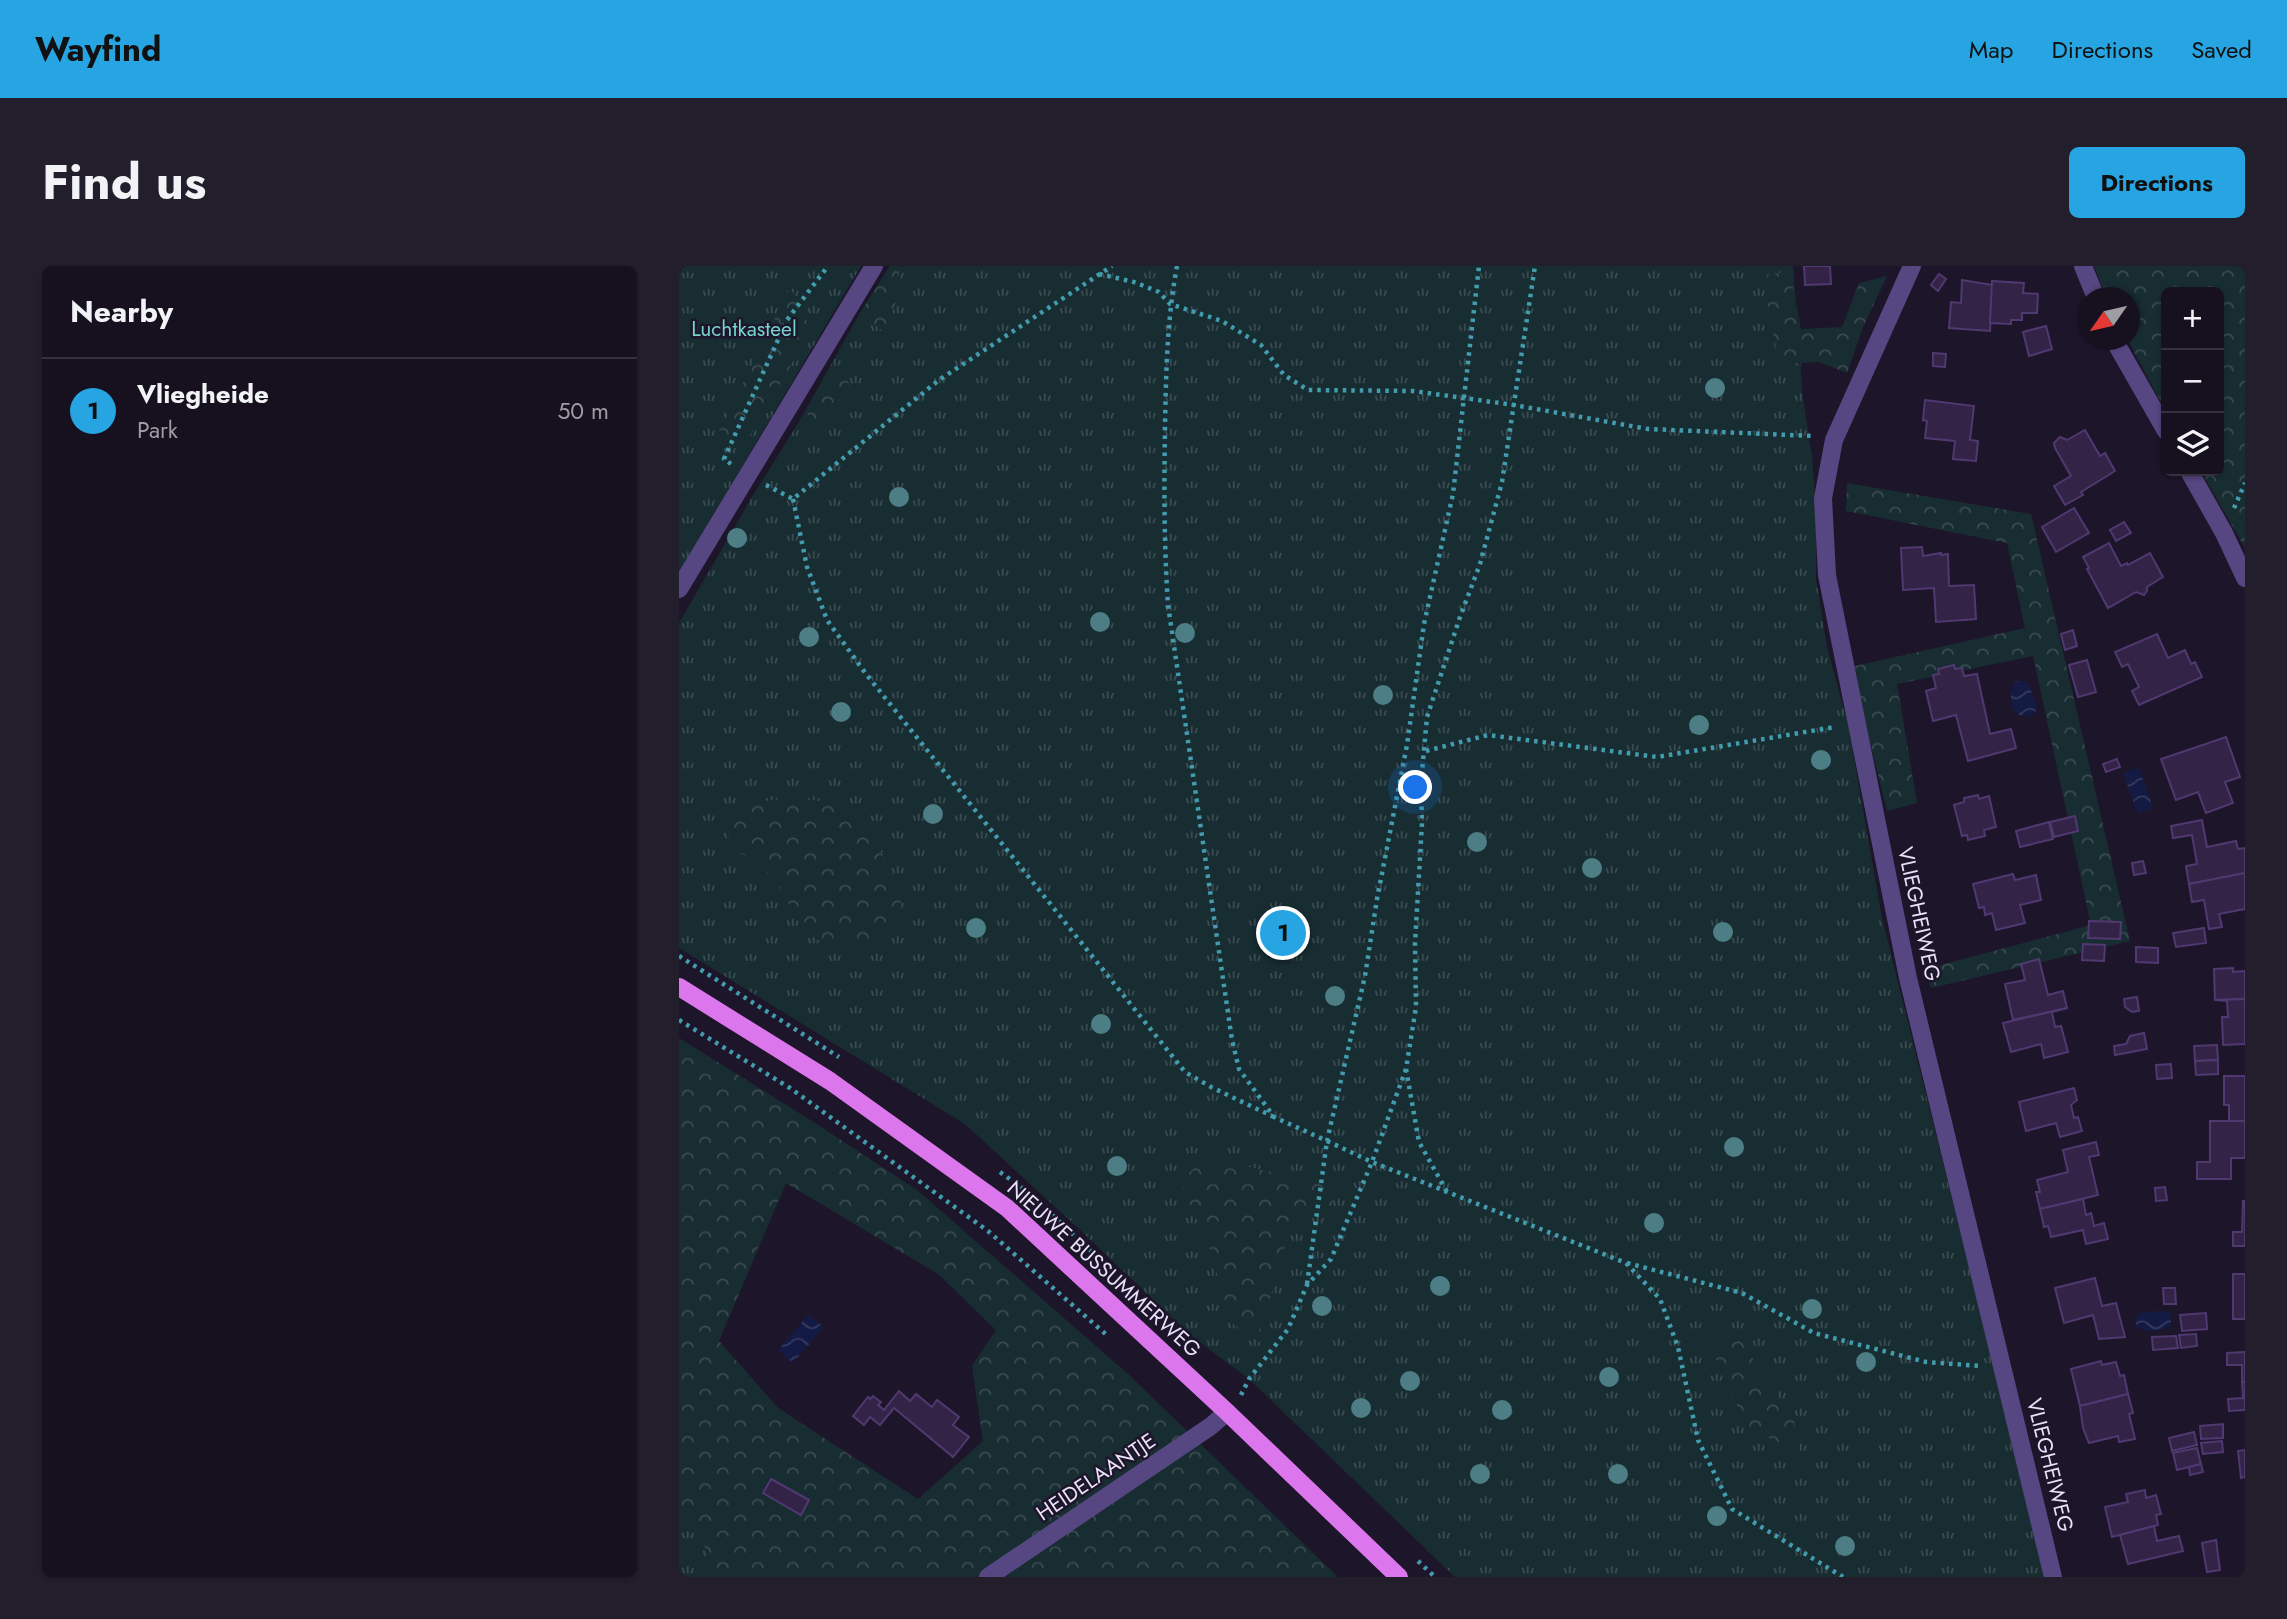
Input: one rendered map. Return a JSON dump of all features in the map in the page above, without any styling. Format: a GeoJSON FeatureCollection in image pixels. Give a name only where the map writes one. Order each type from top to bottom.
{"type":"FeatureCollection","features":[{"type":"Feature","properties":{"kind":"main road","name":"NIEUWE BUSSUMMERWEG"},"geometry":{"type":"LineString","coordinates":[[679,987],[830,1081],[1007,1208],[1227,1412],[1399,1577]]}},
{"type":"Feature","properties":{"kind":"street"},"geometry":{"type":"LineString","coordinates":[[679,589],[874,266]]}},
{"type":"Feature","properties":{"kind":"street","name":"VLIEGHEIWEG"},"geometry":{"type":"LineString","coordinates":[[1912,266],[1834,440],[1823,498],[1827,575],[1908,978],[2053,1577]]}},
{"type":"Feature","properties":{"kind":"street"},"geometry":{"type":"LineString","coordinates":[[2083,266],[2092,287]]}},
{"type":"Feature","properties":{"kind":"street"},"geometry":{"type":"LineString","coordinates":[[2120,350],[2161,422]]}},
{"type":"Feature","properties":{"kind":"street"},"geometry":{"type":"LineString","coordinates":[[2192,476],[2224,533],[2245,578]]}},
{"type":"Feature","properties":{"kind":"street","name":"HEIDELAANTJE"},"geometry":{"type":"LineString","coordinates":[[988,1577],[1211,1426],[1227,1412]]}},
{"type":"Feature","properties":{"kind":"path"},"geometry":{"type":"LineString","coordinates":[[793,499],[747,475],[724,459],[733,433],[787,320],[828,266]]}},
{"type":"Feature","properties":{"kind":"path"},"geometry":{"type":"LineString","coordinates":[[793,499],[939,380],[1112,266]]}},
{"type":"Feature","properties":{"kind":"path"},"geometry":{"type":"LineString","coordinates":[[1177,266],[1170,304],[1163,537],[1168,606],[1238,1069],[1274,1117]]}},
{"type":"Feature","properties":{"kind":"path"},"geometry":{"type":"LineString","coordinates":[[1241,1394],[1249,1379],[1288,1329],[1307,1285],[1327,1141],[1365,976],[1407,745],[1424,624],[1453,494],[1479,266]]}},
{"type":"Feature","properties":{"kind":"path"},"geometry":{"type":"LineString","coordinates":[[1307,1285],[1331,1259],[1372,1163],[1406,1069],[1416,1007],[1415,943],[1422,822],[1421,783],[1427,717],[1480,564],[1500,492],[1535,266]]}},
{"type":"Feature","properties":{"kind":"path"},"geometry":{"type":"LineString","coordinates":[[1099,274],[1135,282],[1159,292],[1170,304],[1221,321],[1261,345],[1284,375],[1308,390],[1413,391],[1514,405],[1648,429],[1817,436],[1834,440]]}},
{"type":"Feature","properties":{"kind":"path"},"geometry":{"type":"LineString","coordinates":[[793,499],[807,567],[827,620],[866,674],[1185,1072],[1211,1087],[1372,1163],[1626,1263],[1742,1293],[1814,1333],[1926,1362],[1977,1367],[2002,1364]]}},
{"type":"Feature","properties":{"kind":"path"},"geometry":{"type":"LineString","coordinates":[[1426,751],[1488,735],[1657,757],[1857,723]]}},
{"type":"Feature","properties":{"kind":"path"},"geometry":{"type":"LineString","coordinates":[[679,1020],[790,1088],[988,1231],[1110,1338]]}},
{"type":"Feature","properties":{"kind":"path"},"geometry":{"type":"LineString","coordinates":[[1406,1069],[1419,1142],[1447,1192]]}},
{"type":"Feature","properties":{"kind":"path"},"geometry":{"type":"LineString","coordinates":[[1626,1263],[1660,1299],[1678,1347],[1698,1440],[1732,1509],[1843,1577]]}},
{"type":"Feature","properties":{"kind":"green space","name":"Luchtkasteel"},"geometry":{"type":"Polygon","coordinates":[[[679,266],[861,266],[679,573],[679,266]]]}},
{"type":"Feature","properties":{"kind":"green space"},"geometry":{"type":"Polygon","coordinates":[[[890,266],[1793,266],[1803,399],[1812,456],[1816,512],[1816,579],[1827,647],[1848,724],[1882,918],[2046,1577],[1455,1577],[1249,1379],[1188,1333],[965,1124],[679,948],[679,623],[890,266]]]}},
{"type":"Feature","properties":{"kind":"green space"},"geometry":{"type":"Polygon","coordinates":[[[890,266],[894,266],[902,284],[885,333],[860,313],[890,266]]]}},
{"type":"Feature","properties":{"kind":"green space"},"geometry":{"type":"Polygon","coordinates":[[[2094,266],[2245,266],[2245,548],[2204,476],[2224,476],[2224,287],[2161,287],[2161,403],[2133,350],[2140,350],[2140,287],[2102,287],[2094,266]]]}},
{"type":"Feature","properties":{"kind":"green space"},"geometry":{"type":"Polygon","coordinates":[[[1790,272],[1801,329],[1842,327],[1859,283],[1887,276],[1863,327],[1847,373],[1819,362],[1779,364],[1762,275],[1790,272]]]}},
{"type":"Feature","properties":{"kind":"green space"},"geometry":{"type":"Polygon","coordinates":[[[790,287],[811,330],[746,443],[719,432],[790,287]]]}},
{"type":"Feature","properties":{"kind":"green space"},"geometry":{"type":"Polygon","coordinates":[[[841,362],[850,387],[815,428],[804,423],[841,362]]]}},
{"type":"Feature","properties":{"kind":"green space"},"geometry":{"type":"Polygon","coordinates":[[[1847,483],[2031,514],[2130,941],[1931,988],[1926,969],[2091,925],[2033,656],[1897,684],[1917,803],[1887,811],[1862,710],[1855,666],[2025,628],[2007,543],[1846,511],[1847,483]]]}},
{"type":"Feature","properties":{"kind":"green space"},"geometry":{"type":"Polygon","coordinates":[[[793,798],[823,802],[843,809],[857,820],[875,843],[892,872],[901,899],[900,915],[887,932],[851,948],[815,938],[797,919],[777,883],[766,871],[731,847],[729,832],[731,821],[737,813],[756,803],[793,798]]]}},
{"type":"Feature","properties":{"kind":"green space"},"geometry":{"type":"Polygon","coordinates":[[[679,1038],[917,1190],[1128,1374],[1338,1577],[717,1577],[697,1529],[679,1516],[679,1038]],[[786,1183],[719,1341],[778,1408],[918,1499],[983,1441],[972,1366],[996,1330],[938,1274],[786,1183]]]}},
{"type":"Feature","properties":{"kind":"green space"},"geometry":{"type":"Polygon","coordinates":[[[1219,1160],[1284,1175],[1333,1182],[1332,1205],[1289,1232],[1261,1323],[1260,1343],[1226,1319],[1225,1301],[1209,1246],[1183,1189],[1187,1175],[1201,1161],[1219,1160]]]}},
{"type":"Feature","properties":{"kind":"green space"},"geometry":{"type":"Polygon","coordinates":[[[1705,1335],[1738,1336],[1794,1420],[1799,1452],[1747,1428],[1705,1335]]]}},
{"type":"Feature","properties":{"kind":"green space"},"geometry":{"type":"Polygon","coordinates":[[[679,1516],[697,1529],[717,1577],[679,1577],[679,1516]]]}},
{"type":"Feature","properties":{"kind":"water"},"geometry":{"type":"Polygon","coordinates":[[[2016,681],[2027,683],[2030,687],[2037,707],[2034,714],[2020,715],[2013,707],[2011,694],[2016,681]]]}},
{"type":"Feature","properties":{"kind":"water"},"geometry":{"type":"Polygon","coordinates":[[[2139,768],[2153,808],[2138,814],[2123,773],[2139,768]]]}},
{"type":"Feature","properties":{"kind":"water"},"geometry":{"type":"Polygon","coordinates":[[[2165,1311],[2171,1314],[2171,1325],[2149,1331],[2136,1327],[2136,1318],[2140,1313],[2165,1311]]]}},
{"type":"Feature","properties":{"kind":"water"},"geometry":{"type":"Polygon","coordinates":[[[808,1315],[824,1327],[793,1363],[778,1350],[808,1315]]]}},
{"type":"Feature","properties":{"kind":"building"},"geometry":{"type":"Polygon","coordinates":[[[1804,266],[1830,266],[1831,284],[1805,285],[1804,266]]]}},
{"type":"Feature","properties":{"kind":"building"},"geometry":{"type":"Polygon","coordinates":[[[1939,274],[1946,279],[1938,291],[1931,285],[1939,274]]]}},
{"type":"Feature","properties":{"kind":"building"},"geometry":{"type":"Polygon","coordinates":[[[1962,280],[1993,285],[1990,331],[1949,328],[1951,302],[1961,303],[1962,280]]]}},
{"type":"Feature","properties":{"kind":"building"},"geometry":{"type":"Polygon","coordinates":[[[1992,281],[2024,283],[2023,293],[2038,294],[2037,313],[2022,313],[2022,320],[2011,320],[2011,324],[1990,323],[1992,281]]]}},
{"type":"Feature","properties":{"kind":"building"},"geometry":{"type":"Polygon","coordinates":[[[2046,326],[2052,349],[2029,356],[2023,332],[2046,326]]]}},
{"type":"Feature","properties":{"kind":"building"},"geometry":{"type":"Polygon","coordinates":[[[1933,353],[1946,354],[1945,367],[1933,366],[1933,353]]]}},
{"type":"Feature","properties":{"kind":"building"},"geometry":{"type":"Polygon","coordinates":[[[1925,400],[1974,406],[1970,440],[1978,441],[1976,461],[1953,459],[1955,441],[1925,438],[1925,400]]]}},
{"type":"Feature","properties":{"kind":"building"},"geometry":{"type":"Polygon","coordinates":[[[2085,430],[2100,456],[2105,453],[2115,471],[2065,505],[2054,486],[2071,476],[2054,443],[2060,437],[2067,440],[2085,430]]]}},
{"type":"Feature","properties":{"kind":"building"},"geometry":{"type":"Polygon","coordinates":[[[2074,508],[2089,533],[2056,552],[2042,527],[2074,508]]]}},
{"type":"Feature","properties":{"kind":"building"},"geometry":{"type":"Polygon","coordinates":[[[2124,522],[2131,533],[2116,541],[2110,530],[2124,522]]]}},
{"type":"Feature","properties":{"kind":"building"},"geometry":{"type":"Polygon","coordinates":[[[2109,543],[2121,566],[2150,553],[2163,577],[2147,587],[2144,595],[2136,592],[2108,608],[2083,557],[2109,543]]]}},
{"type":"Feature","properties":{"kind":"building"},"geometry":{"type":"Polygon","coordinates":[[[1922,547],[1923,556],[1948,554],[1949,586],[1974,585],[1976,619],[1936,622],[1934,588],[1903,590],[1901,548],[1922,547]]]}},
{"type":"Feature","properties":{"kind":"building"},"geometry":{"type":"Polygon","coordinates":[[[2073,630],[2077,646],[2065,650],[2061,634],[2073,630]]]}},
{"type":"Feature","properties":{"kind":"building"},"geometry":{"type":"Polygon","coordinates":[[[2157,634],[2168,658],[2185,650],[2191,664],[2195,662],[2202,677],[2139,705],[2132,691],[2139,687],[2128,664],[2122,667],[2115,652],[2157,634]]]}},
{"type":"Feature","properties":{"kind":"building"},"geometry":{"type":"Polygon","coordinates":[[[2087,660],[2096,692],[2078,697],[2069,665],[2087,660]]]}},
{"type":"Feature","properties":{"kind":"building"},"geometry":{"type":"Polygon","coordinates":[[[1954,665],[1955,669],[1962,668],[1964,676],[1977,674],[1990,734],[2011,729],[2016,748],[1968,761],[1956,715],[1933,721],[1926,691],[1936,688],[1933,675],[1939,674],[1938,669],[1954,665]]]}},
{"type":"Feature","properties":{"kind":"building"},"geometry":{"type":"Polygon","coordinates":[[[2226,737],[2240,777],[2225,782],[2233,803],[2206,813],[2198,792],[2176,800],[2161,759],[2226,737]]]}},
{"type":"Feature","properties":{"kind":"building"},"geometry":{"type":"Polygon","coordinates":[[[2117,759],[2120,767],[2106,772],[2103,764],[2117,759]]]}},
{"type":"Feature","properties":{"kind":"building"},"geometry":{"type":"Polygon","coordinates":[[[1978,795],[1979,799],[1989,796],[1996,827],[1984,830],[1985,836],[1968,840],[1967,835],[1962,836],[1954,805],[1964,802],[1964,798],[1978,795]]]}},
{"type":"Feature","properties":{"kind":"building"},"geometry":{"type":"Polygon","coordinates":[[[2075,816],[2078,831],[2054,837],[2050,822],[2075,816]]]}},
{"type":"Feature","properties":{"kind":"building"},"geometry":{"type":"Polygon","coordinates":[[[2202,820],[2207,847],[2236,841],[2238,849],[2245,848],[2245,873],[2189,884],[2186,866],[2197,864],[2192,835],[2173,838],[2171,826],[2202,820]]]}},
{"type":"Feature","properties":{"kind":"building"},"geometry":{"type":"Polygon","coordinates":[[[2049,822],[2053,839],[2020,847],[2016,831],[2049,822]]]}},
{"type":"Feature","properties":{"kind":"building"},"geometry":{"type":"Polygon","coordinates":[[[2143,861],[2146,873],[2134,875],[2132,863],[2143,861]]]}},
{"type":"Feature","properties":{"kind":"building"},"geometry":{"type":"Polygon","coordinates":[[[2245,873],[2245,909],[2219,914],[2222,927],[2209,929],[2204,900],[2192,902],[2189,884],[2245,873]]]}},
{"type":"Feature","properties":{"kind":"building"},"geometry":{"type":"Polygon","coordinates":[[[2013,874],[2015,880],[2036,875],[2041,900],[2020,905],[2025,923],[1996,930],[1992,913],[1985,915],[1984,907],[1979,908],[1973,884],[2013,874]]]}},
{"type":"Feature","properties":{"kind":"building"},"geometry":{"type":"Polygon","coordinates":[[[2089,921],[2121,922],[2120,939],[2088,938],[2089,921]]]}},
{"type":"Feature","properties":{"kind":"building"},"geometry":{"type":"Polygon","coordinates":[[[2204,928],[2206,943],[2176,947],[2173,933],[2204,928]]]}},
{"type":"Feature","properties":{"kind":"building"},"geometry":{"type":"Polygon","coordinates":[[[2083,944],[2105,945],[2104,961],[2082,960],[2083,944]]]}},
{"type":"Feature","properties":{"kind":"building"},"geometry":{"type":"Polygon","coordinates":[[[2136,947],[2158,948],[2158,963],[2136,962],[2136,947]]]}},
{"type":"Feature","properties":{"kind":"building"},"geometry":{"type":"Polygon","coordinates":[[[2039,959],[2048,995],[2063,991],[2067,1008],[2013,1020],[2005,984],[2025,980],[2021,964],[2039,959]]]}},
{"type":"Feature","properties":{"kind":"building"},"geometry":{"type":"Polygon","coordinates":[[[2233,968],[2233,972],[2245,971],[2245,999],[2215,1000],[2214,969],[2233,968]]]}},
{"type":"Feature","properties":{"kind":"building"},"geometry":{"type":"Polygon","coordinates":[[[2137,997],[2139,1011],[2132,1012],[2125,1007],[2124,999],[2137,997]]]}},
{"type":"Feature","properties":{"kind":"building"},"geometry":{"type":"Polygon","coordinates":[[[2245,999],[2245,1044],[2223,1045],[2222,1017],[2228,1017],[2227,1001],[2215,1000],[2245,999]]]}},
{"type":"Feature","properties":{"kind":"building"},"geometry":{"type":"Polygon","coordinates":[[[2067,1008],[2052,1012],[2055,1027],[2061,1026],[2068,1052],[2044,1058],[2041,1044],[2011,1052],[2003,1023],[2067,1008]]]}},
{"type":"Feature","properties":{"kind":"building"},"geometry":{"type":"Polygon","coordinates":[[[2144,1033],[2147,1049],[2115,1055],[2114,1046],[2126,1044],[2130,1036],[2144,1033]]]}},
{"type":"Feature","properties":{"kind":"building"},"geometry":{"type":"Polygon","coordinates":[[[2217,1045],[2218,1060],[2195,1061],[2194,1046],[2217,1045]]]}},
{"type":"Feature","properties":{"kind":"building"},"geometry":{"type":"Polygon","coordinates":[[[2218,1060],[2218,1074],[2196,1075],[2195,1061],[2218,1060]]]}},
{"type":"Feature","properties":{"kind":"building"},"geometry":{"type":"Polygon","coordinates":[[[2171,1064],[2172,1078],[2157,1079],[2156,1065],[2171,1064]]]}},
{"type":"Feature","properties":{"kind":"building"},"geometry":{"type":"Polygon","coordinates":[[[2224,1076],[2245,1076],[2245,1121],[2229,1121],[2229,1105],[2224,1105],[2224,1076]]]}},
{"type":"Feature","properties":{"kind":"building"},"geometry":{"type":"Polygon","coordinates":[[[2074,1088],[2077,1100],[2071,1105],[2074,1118],[2078,1117],[2082,1131],[2060,1137],[2056,1123],[2026,1131],[2019,1102],[2074,1088]]]}},
{"type":"Feature","properties":{"kind":"building"},"geometry":{"type":"Polygon","coordinates":[[[2210,1121],[2245,1121],[2245,1158],[2231,1158],[2231,1179],[2197,1179],[2197,1162],[2210,1162],[2210,1121]]]}},
{"type":"Feature","properties":{"kind":"building"},"geometry":{"type":"Polygon","coordinates":[[[2096,1142],[2099,1155],[2089,1157],[2098,1195],[2040,1209],[2036,1192],[2040,1192],[2037,1180],[2068,1172],[2063,1150],[2096,1142]]]}},
{"type":"Feature","properties":{"kind":"building"},"geometry":{"type":"Polygon","coordinates":[[[2165,1187],[2167,1200],[2156,1201],[2155,1188],[2165,1187]]]}},
{"type":"Feature","properties":{"kind":"building"},"geometry":{"type":"Polygon","coordinates":[[[2083,1199],[2086,1215],[2091,1213],[2094,1226],[2104,1223],[2108,1239],[2086,1244],[2083,1230],[2051,1237],[2048,1226],[2044,1227],[2040,1209],[2083,1199]]]}},
{"type":"Feature","properties":{"kind":"building"},"geometry":{"type":"Polygon","coordinates":[[[2243,1201],[2245,1246],[2233,1246],[2233,1232],[2242,1232],[2243,1201]]]}},
{"type":"Feature","properties":{"kind":"building"},"geometry":{"type":"Polygon","coordinates":[[[2233,1274],[2245,1274],[2245,1319],[2233,1319],[2233,1274]]]}},
{"type":"Feature","properties":{"kind":"building"},"geometry":{"type":"Polygon","coordinates":[[[2095,1278],[2102,1306],[2116,1303],[2125,1337],[2099,1339],[2093,1315],[2064,1323],[2055,1288],[2095,1278]]]}},
{"type":"Feature","properties":{"kind":"building"},"geometry":{"type":"Polygon","coordinates":[[[2163,1288],[2175,1288],[2176,1304],[2164,1304],[2163,1288]]]}},
{"type":"Feature","properties":{"kind":"building"},"geometry":{"type":"Polygon","coordinates":[[[2206,1313],[2207,1329],[2182,1331],[2180,1315],[2206,1313]]]}},
{"type":"Feature","properties":{"kind":"building"},"geometry":{"type":"Polygon","coordinates":[[[2196,1334],[2197,1346],[2181,1348],[2179,1335],[2196,1334]]]}},
{"type":"Feature","properties":{"kind":"building"},"geometry":{"type":"Polygon","coordinates":[[[2176,1336],[2178,1348],[2153,1350],[2152,1337],[2176,1336]]]}},
{"type":"Feature","properties":{"kind":"building"},"geometry":{"type":"Polygon","coordinates":[[[2245,1352],[2245,1382],[2242,1382],[2242,1365],[2227,1365],[2227,1353],[2245,1352]]]}},
{"type":"Feature","properties":{"kind":"building"},"geometry":{"type":"Polygon","coordinates":[[[2101,1361],[2102,1365],[2116,1362],[2120,1376],[2124,1375],[2128,1394],[2080,1406],[2071,1369],[2101,1361]]]}},
{"type":"Feature","properties":{"kind":"building"},"geometry":{"type":"Polygon","coordinates":[[[2242,1382],[2245,1382],[2245,1410],[2229,1411],[2228,1399],[2243,1398],[2242,1382]]]}},
{"type":"Feature","properties":{"kind":"building"},"geometry":{"type":"Polygon","coordinates":[[[899,1391],[910,1401],[916,1394],[932,1407],[937,1400],[959,1417],[953,1425],[969,1437],[953,1457],[894,1408],[880,1425],[870,1417],[864,1425],[853,1416],[868,1397],[870,1399],[873,1396],[881,1402],[878,1405],[884,1410],[899,1391]]]}},
{"type":"Feature","properties":{"kind":"building"},"geometry":{"type":"Polygon","coordinates":[[[2128,1394],[2135,1439],[2119,1442],[2118,1436],[2089,1443],[2083,1428],[2080,1406],[2128,1394]]]}},
{"type":"Feature","properties":{"kind":"building"},"geometry":{"type":"Polygon","coordinates":[[[2223,1424],[2223,1438],[2201,1439],[2200,1426],[2223,1424]]]}},
{"type":"Feature","properties":{"kind":"building"},"geometry":{"type":"Polygon","coordinates":[[[2194,1432],[2197,1445],[2172,1451],[2169,1438],[2194,1432]]]}},
{"type":"Feature","properties":{"kind":"building"},"geometry":{"type":"Polygon","coordinates":[[[2222,1441],[2223,1452],[2203,1454],[2201,1443],[2222,1441]]]}},
{"type":"Feature","properties":{"kind":"building"},"geometry":{"type":"Polygon","coordinates":[[[2197,1448],[2201,1464],[2177,1470],[2173,1453],[2197,1448]]]}},
{"type":"Feature","properties":{"kind":"building"},"geometry":{"type":"Polygon","coordinates":[[[2245,1450],[2245,1477],[2241,1478],[2238,1451],[2245,1450]]]}},
{"type":"Feature","properties":{"kind":"building"},"geometry":{"type":"Polygon","coordinates":[[[2201,1464],[2203,1472],[2190,1475],[2189,1467],[2201,1464]]]}},
{"type":"Feature","properties":{"kind":"building"},"geometry":{"type":"Polygon","coordinates":[[[771,1479],[809,1500],[801,1515],[763,1493],[771,1479]]]}},
{"type":"Feature","properties":{"kind":"building"},"geometry":{"type":"Polygon","coordinates":[[[2145,1490],[2146,1498],[2156,1495],[2161,1514],[2156,1515],[2158,1525],[2112,1537],[2105,1507],[2128,1502],[2126,1494],[2145,1490]]]}},
{"type":"Feature","properties":{"kind":"building"},"geometry":{"type":"Polygon","coordinates":[[[2154,1526],[2157,1541],[2179,1536],[2183,1551],[2128,1564],[2120,1535],[2154,1526]]]}},
{"type":"Feature","properties":{"kind":"building"},"geometry":{"type":"Polygon","coordinates":[[[2216,1540],[2220,1570],[2207,1572],[2202,1543],[2216,1540]]]}},
{"type":"Feature","properties":{"kind":"place","name":"Vliegheide"},"geometry":{"type":"Point","coordinates":[1283,933]}}]}
